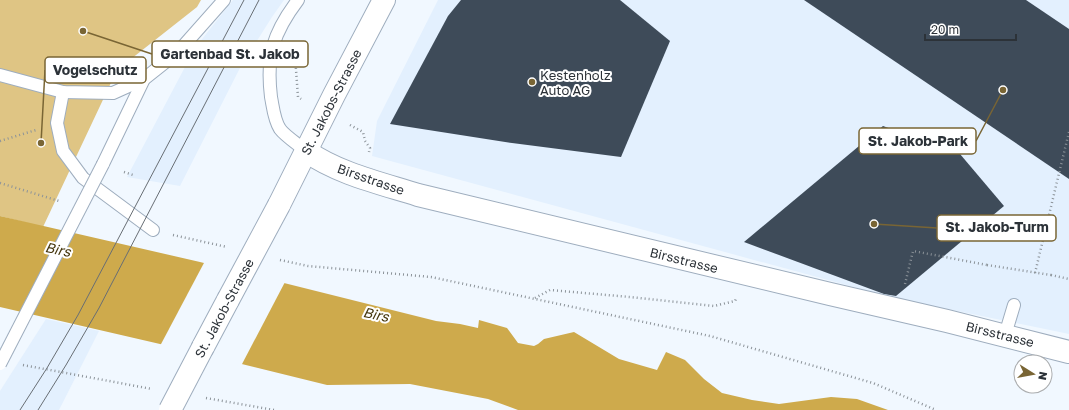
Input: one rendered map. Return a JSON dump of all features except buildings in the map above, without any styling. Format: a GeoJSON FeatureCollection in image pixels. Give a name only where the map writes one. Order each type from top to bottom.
{"type":"FeatureCollection","features":[{"type":"Feature","properties":{"kind":"street","name":"St. Jakobs-Strasse"},"geometry":{"type":"LineString","coordinates":[[279,206],[334,94],[384,0]]}},
{"type":"Feature","properties":{"kind":"street","name":"Birsstrasse"},"geometry":{"type":"LineString","coordinates":[[306,151],[333,167],[418,195],[734,272],[1005,335],[1069,352]]}},
{"type":"Feature","properties":{"kind":"street","name":"St. Jakob-Strasse"},"geometry":{"type":"LineString","coordinates":[[170,410],[279,206]]}},
{"type":"Feature","properties":{"kind":"lane"},"geometry":{"type":"LineString","coordinates":[[0,75],[63,92],[113,93],[144,79],[178,52],[224,0]]}},
{"type":"Feature","properties":{"kind":"lane"},"geometry":{"type":"LineString","coordinates":[[298,0],[290,10],[276,34],[269,62],[270,86],[275,119],[280,130],[306,151]]}},
{"type":"Feature","properties":{"kind":"lane"},"geometry":{"type":"LineString","coordinates":[[0,364],[103,164],[144,79]]}},
{"type":"Feature","properties":{"kind":"lane"},"geometry":{"type":"LineString","coordinates":[[63,92],[57,123],[63,151],[83,178],[154,230]]}},
{"type":"Feature","properties":{"kind":"lane"},"geometry":{"type":"LineString","coordinates":[[1005,335],[1014,305]]}},
{"type":"Feature","properties":{"kind":"path"},"geometry":{"type":"LineString","coordinates":[[194,35],[247,61],[251,54]]}},
{"type":"Feature","properties":{"kind":"path"},"geometry":{"type":"LineString","coordinates":[[238,64],[242,58]]}},
{"type":"Feature","properties":{"kind":"path"},"geometry":{"type":"LineString","coordinates":[[0,141],[57,123]]}},
{"type":"Feature","properties":{"kind":"path"},"geometry":{"type":"LineString","coordinates":[[1035,273],[1069,132]]}},
{"type":"Feature","properties":{"kind":"path"},"geometry":{"type":"LineString","coordinates":[[900,310],[912,251],[1069,279]]}},
{"type":"Feature","properties":{"kind":"path"},"geometry":{"type":"LineString","coordinates":[[308,266],[431,277],[710,336],[873,382],[936,410]]}},
{"type":"Feature","properties":{"kind":"path"},"geometry":{"type":"LineString","coordinates":[[535,298],[550,290],[714,306],[735,301]]}},
{"type":"Feature","properties":{"kind":"path"},"geometry":{"type":"LineString","coordinates":[[15,364],[154,389]]}},
{"type":"Feature","properties":{"kind":"path"},"geometry":{"type":"LineString","coordinates":[[200,397],[274,410]]}},
{"type":"Feature","properties":{"kind":"shaded area"},"geometry":{"type":"Polygon","coordinates":[[[0,0],[201,0],[197,7],[117,70],[43,227],[0,216],[0,0]]]}},
{"type":"Feature","properties":{"kind":"shaded area"},"geometry":{"type":"Polygon","coordinates":[[[233,0],[284,0],[241,66],[180,186],[127,177],[195,48],[233,0]]]}},
{"type":"Feature","properties":{"kind":"shaded area"},"geometry":{"type":"Polygon","coordinates":[[[438,0],[1069,0],[1069,334],[894,298],[372,156],[377,121],[438,0]]]}},
{"type":"Feature","properties":{"kind":"shaded area"},"geometry":{"type":"Polygon","coordinates":[[[46,319],[99,331],[59,410],[0,410],[0,391],[46,319]]]}},
{"type":"Feature","properties":{"kind":"water","name":"Birs"},"geometry":{"type":"Polygon","coordinates":[[[0,216],[200,262],[436,321],[478,328],[479,320],[507,328],[518,343],[534,346],[544,339],[574,332],[619,359],[657,370],[666,352],[685,360],[704,379],[722,393],[752,400],[779,404],[831,397],[857,399],[888,410],[518,410],[488,399],[410,384],[327,385],[0,307],[0,216]]]}},
{"type":"Feature","properties":{"kind":"pier"},"geometry":{"type":"Polygon","coordinates":[[[205,261],[285,282],[241,366],[160,346],[205,261]]]}},
{"type":"Feature","properties":{"kind":"tram line"},"geometry":{"type":"LineString","coordinates":[[20,410],[78,315],[244,0]]}},
{"type":"Feature","properties":{"kind":"tram line"},"geometry":{"type":"LineString","coordinates":[[38,410],[99,308],[259,0]]}},
{"type":"Feature","properties":{"kind":"place","name":"Gartenbad St. Jakob"},"geometry":{"type":"Point","coordinates":[83,31]}},
{"type":"Feature","properties":{"kind":"place","name":"Kestenholz Auto AG"},"geometry":{"type":"Point","coordinates":[532,82]}},
{"type":"Feature","properties":{"kind":"place","name":"St. Jakob-Park"},"geometry":{"type":"Point","coordinates":[1003,90]}},
{"type":"Feature","properties":{"kind":"place","name":"Vogelschutz"},"geometry":{"type":"Point","coordinates":[41,143]}},
{"type":"Feature","properties":{"kind":"place","name":"St. Jakob-Turm"},"geometry":{"type":"Point","coordinates":[874,224]}}]}
